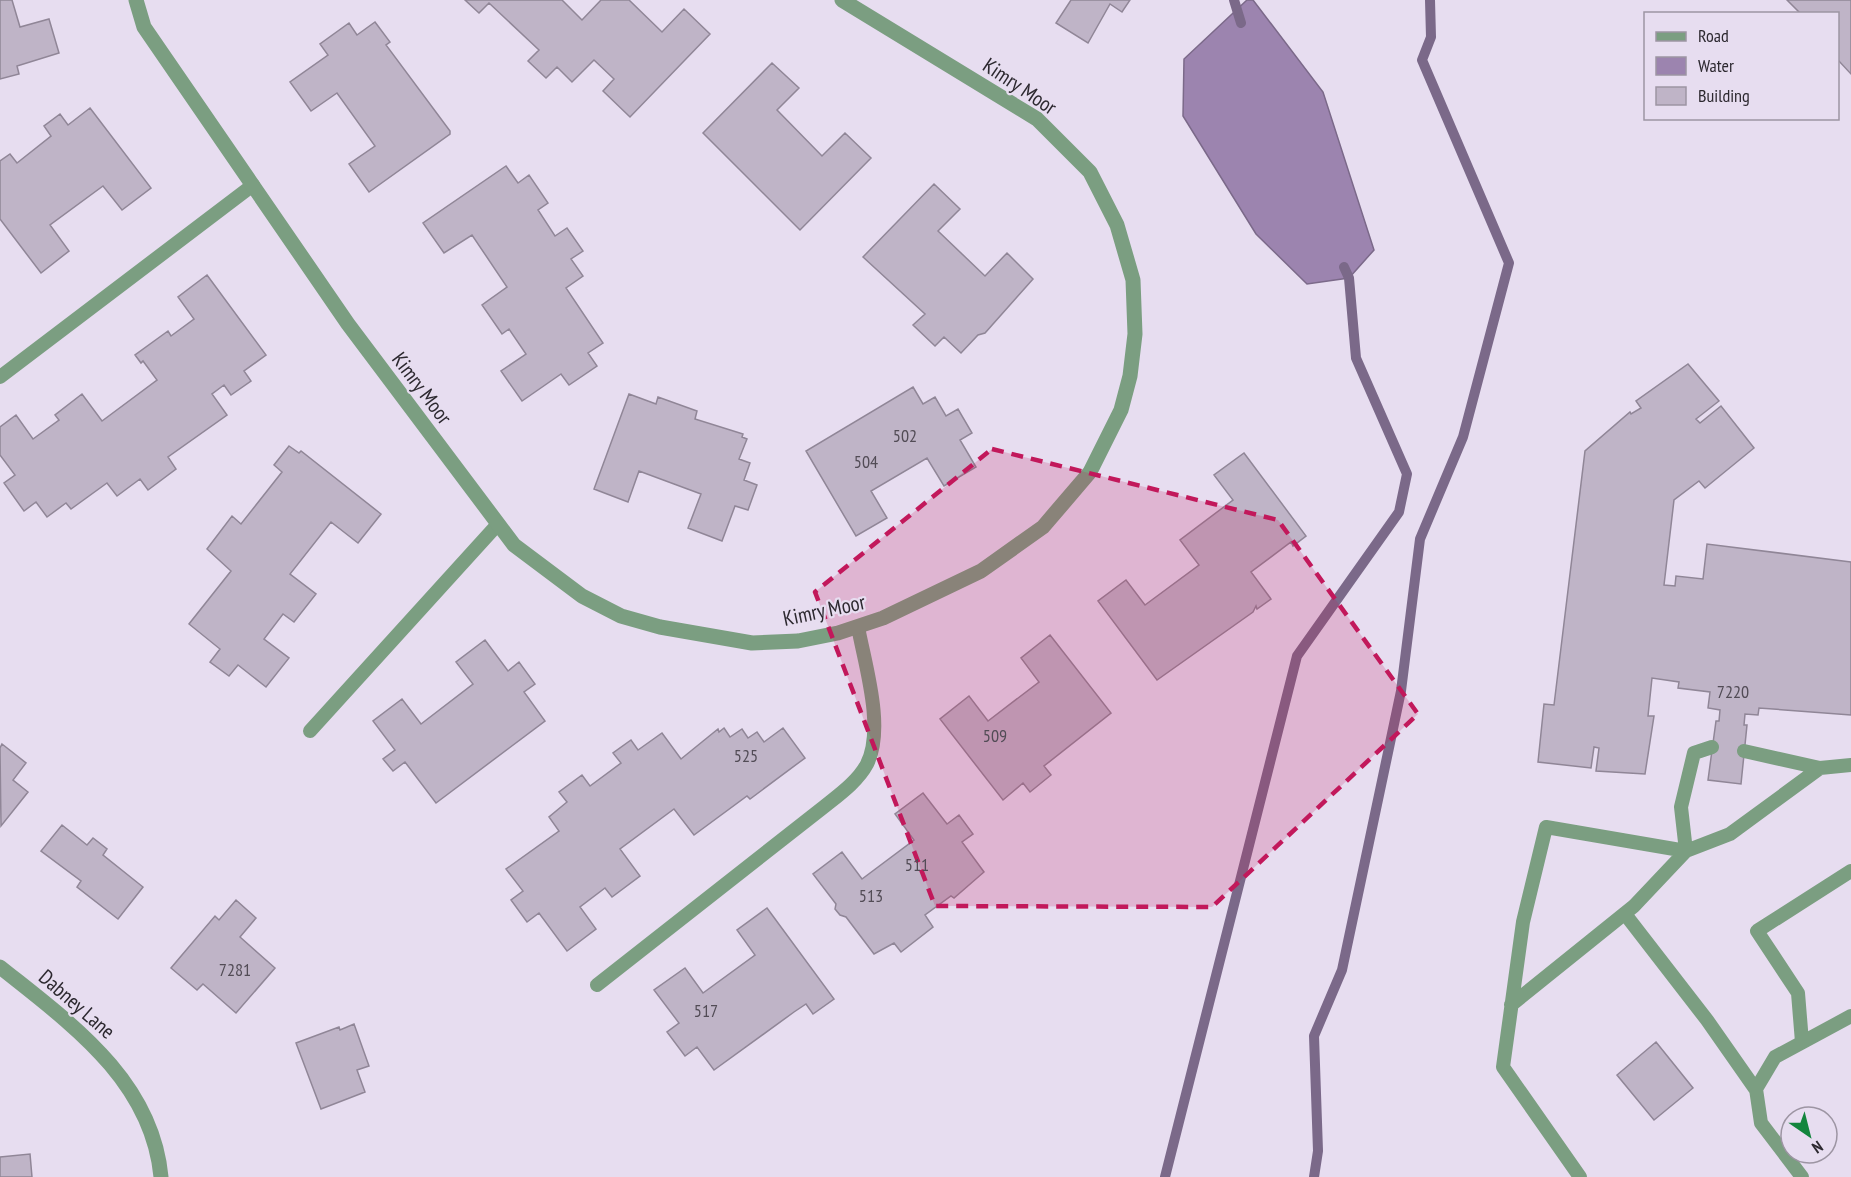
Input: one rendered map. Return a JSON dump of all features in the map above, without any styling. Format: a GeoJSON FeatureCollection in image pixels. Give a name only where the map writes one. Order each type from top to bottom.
{"type":"FeatureCollection","features":[{"type":"Feature","properties":{"kind":"street","name":"Kimry Moor"},"geometry":{"type":"LineString","coordinates":[[136,0],[144,27],[348,324],[514,545],[582,596],[621,616],[660,627],[752,643],[798,641],[858,627],[883,618],[981,571],[1043,527],[1090,472],[1121,410],[1130,376],[1135,334],[1133,280],[1117,225],[1089,172],[1037,119],[842,0]]}},
{"type":"Feature","properties":{"kind":"street","name":"Dabney Lane"},"geometry":{"type":"LineString","coordinates":[[0,967],[81,1032],[107,1058],[147,1120],[158,1151],[161,1177]]}},
{"type":"Feature","properties":{"kind":"lane"},"geometry":{"type":"LineString","coordinates":[[0,377],[253,185]]}},
{"type":"Feature","properties":{"kind":"lane"},"geometry":{"type":"LineString","coordinates":[[310,731],[498,524]]}},
{"type":"Feature","properties":{"kind":"lane"},"geometry":{"type":"LineString","coordinates":[[597,985],[853,783],[867,763],[874,739],[872,699],[858,627]]}},
{"type":"Feature","properties":{"kind":"lane"},"geometry":{"type":"LineString","coordinates":[[1686,851],[1681,807],[1694,753],[1712,747]]}},
{"type":"Feature","properties":{"kind":"lane"},"geometry":{"type":"LineString","coordinates":[[1744,751],[1820,768],[1851,765]]}},
{"type":"Feature","properties":{"kind":"lane"},"geometry":{"type":"LineString","coordinates":[[1511,1005],[1624,914],[1686,851],[1730,834],[1820,768]]}},
{"type":"Feature","properties":{"kind":"lane"},"geometry":{"type":"LineString","coordinates":[[1580,1177],[1503,1066],[1523,922],[1546,827],[1686,851]]}},
{"type":"Feature","properties":{"kind":"lane"},"geometry":{"type":"LineString","coordinates":[[1802,1042],[1798,993],[1757,931],[1851,871]]}},
{"type":"Feature","properties":{"kind":"lane"},"geometry":{"type":"LineString","coordinates":[[1624,914],[1707,1020],[1756,1090],[1761,1123],[1802,1177]]}},
{"type":"Feature","properties":{"kind":"lane"},"geometry":{"type":"LineString","coordinates":[[1756,1090],[1775,1057],[1851,1016]]}},
{"type":"Feature","properties":{"kind":"highlighted area"},"geometry":{"type":"Polygon","coordinates":[[[992,449],[1278,520],[1418,714],[1212,907],[935,906],[815,592],[992,449]]]}},
{"type":"Feature","properties":{"kind":"water"},"geometry":{"type":"Polygon","coordinates":[[[1247,0],[1253,0],[1323,92],[1374,250],[1349,278],[1307,284],[1256,234],[1183,116],[1184,59],[1247,0]]]}},
{"type":"Feature","properties":{"kind":"building"},"geometry":{"type":"Polygon","coordinates":[[[0,0],[12,0],[20,27],[49,19],[59,53],[17,66],[19,74],[0,79],[0,0]]]}},
{"type":"Feature","properties":{"kind":"building"},"geometry":{"type":"Polygon","coordinates":[[[465,0],[562,0],[582,20],[601,0],[629,0],[662,32],[684,9],[710,34],[630,117],[603,91],[614,79],[594,60],[572,82],[557,67],[546,78],[528,61],[539,50],[489,3],[479,13],[465,0]]]}},
{"type":"Feature","properties":{"kind":"building"},"geometry":{"type":"Polygon","coordinates":[[[1071,0],[1130,0],[1122,12],[1110,4],[1088,43],[1056,23],[1071,0]]]}},
{"type":"Feature","properties":{"kind":"building"},"geometry":{"type":"Polygon","coordinates":[[[1787,0],[1851,0],[1851,74],[1839,61],[1839,12],[1799,12],[1787,0]]]}},
{"type":"Feature","properties":{"kind":"building"},"geometry":{"type":"Polygon","coordinates":[[[375,22],[390,42],[386,45],[450,134],[369,192],[349,164],[375,146],[337,93],[311,111],[290,82],[328,55],[320,44],[349,23],[357,35],[375,22]]]}},
{"type":"Feature","properties":{"kind":"building"},"geometry":{"type":"Polygon","coordinates":[[[772,63],[799,88],[777,110],[822,156],[845,133],[871,158],[800,230],[703,133],[772,63]]]}},
{"type":"Feature","properties":{"kind":"building"},"geometry":{"type":"Polygon","coordinates":[[[90,108],[151,188],[122,210],[103,186],[50,225],[69,251],[41,273],[0,219],[0,161],[10,154],[17,163],[51,136],[44,126],[60,114],[68,125],[90,108]]]}},
{"type":"Feature","properties":{"kind":"building"},"geometry":{"type":"Polygon","coordinates":[[[506,166],[518,183],[529,175],[548,203],[538,210],[555,236],[567,228],[583,251],[571,259],[583,276],[566,288],[603,343],[588,353],[597,366],[569,385],[561,374],[522,401],[501,371],[526,354],[509,329],[502,334],[482,305],[507,287],[472,235],[444,253],[423,223],[506,166]]]}},
{"type":"Feature","properties":{"kind":"building"},"geometry":{"type":"Polygon","coordinates":[[[934,184],[960,209],[938,231],[985,276],[1007,253],[1033,279],[985,333],[978,335],[961,353],[944,337],[935,346],[913,325],[925,314],[863,257],[934,184]]]}},
{"type":"Feature","properties":{"kind":"building"},"geometry":{"type":"Polygon","coordinates":[[[207,275],[266,355],[244,371],[251,381],[231,395],[224,385],[212,394],[227,415],[168,457],[176,469],[148,490],[140,479],[117,496],[107,483],[71,509],[66,503],[47,517],[36,502],[24,511],[4,483],[15,475],[0,455],[0,427],[16,415],[33,439],[59,420],[55,415],[82,394],[102,421],[157,380],[143,361],[141,363],[135,355],[168,331],[171,336],[194,319],[178,297],[207,275]]]}},
{"type":"Feature","properties":{"kind":"building"},"geometry":{"type":"Polygon","coordinates":[[[1688,364],[1719,401],[1696,419],[1700,423],[1721,406],[1754,448],[1705,488],[1699,481],[1674,500],[1664,585],[1675,586],[1676,576],[1703,579],[1707,544],[1851,562],[1851,715],[1759,708],[1758,715],[1745,714],[1744,725],[1747,725],[1741,784],[1708,780],[1716,721],[1719,721],[1720,710],[1708,708],[1710,692],[1678,688],[1679,682],[1652,678],[1648,716],[1654,716],[1645,774],[1596,771],[1599,748],[1594,747],[1591,768],[1538,762],[1544,704],[1554,705],[1585,451],[1630,412],[1631,414],[1641,408],[1636,401],[1688,364]]]}},
{"type":"Feature","properties":{"kind":"building"},"geometry":{"type":"Polygon","coordinates":[[[913,387],[923,404],[935,397],[946,416],[958,409],[972,433],[960,440],[976,467],[944,486],[927,458],[871,491],[887,518],[856,536],[806,451],[913,387]]]}},
{"type":"Feature","properties":{"kind":"building"},"geometry":{"type":"Polygon","coordinates":[[[629,394],[656,404],[658,397],[697,411],[695,419],[743,434],[742,437],[747,439],[739,459],[750,463],[744,480],[757,485],[748,510],[735,506],[722,541],[688,528],[701,494],[639,471],[628,502],[594,489],[629,394]]]}},
{"type":"Feature","properties":{"kind":"building"},"geometry":{"type":"Polygon","coordinates":[[[289,446],[299,453],[301,451],[381,514],[358,543],[331,522],[290,574],[316,594],[294,622],[283,614],[264,639],[289,658],[266,687],[238,665],[229,676],[210,662],[220,649],[189,624],[231,571],[207,549],[232,516],[241,524],[282,472],[274,465],[289,446]]]}},
{"type":"Feature","properties":{"kind":"building"},"geometry":{"type":"Polygon","coordinates":[[[1244,453],[1306,536],[1293,546],[1291,542],[1251,572],[1271,599],[1257,609],[1256,606],[1253,612],[1157,680],[1098,601],[1126,580],[1145,605],[1199,565],[1180,540],[1233,500],[1214,475],[1244,453]]]}},
{"type":"Feature","properties":{"kind":"building"},"geometry":{"type":"Polygon","coordinates":[[[1050,635],[1111,713],[1044,766],[1051,775],[1030,792],[1023,783],[1003,800],[940,719],[969,696],[988,721],[1039,682],[1021,658],[1050,635]]]}},
{"type":"Feature","properties":{"kind":"building"},"geometry":{"type":"Polygon","coordinates":[[[485,640],[508,671],[519,662],[535,684],[524,692],[545,721],[436,803],[405,762],[393,771],[383,759],[395,750],[373,721],[402,699],[421,724],[473,684],[456,662],[485,640]]]}},
{"type":"Feature","properties":{"kind":"building"},"geometry":{"type":"Polygon","coordinates":[[[724,728],[730,737],[742,729],[748,738],[757,732],[764,742],[783,728],[805,758],[750,799],[747,796],[694,835],[674,809],[620,849],[640,876],[612,897],[605,888],[580,907],[596,929],[567,951],[539,913],[527,922],[511,900],[523,891],[506,869],[559,831],[549,817],[567,802],[559,792],[582,775],[590,786],[621,763],[613,753],[631,740],[638,750],[662,733],[681,759],[718,729],[719,732],[724,728]]]}},
{"type":"Feature","properties":{"kind":"building"},"geometry":{"type":"Polygon","coordinates":[[[2,744],[26,763],[13,780],[28,792],[1,826],[0,748],[2,744]]]}},
{"type":"Feature","properties":{"kind":"building"},"geometry":{"type":"Polygon","coordinates":[[[923,793],[947,824],[959,815],[973,834],[962,842],[984,872],[954,898],[951,896],[925,915],[933,927],[901,952],[894,943],[874,954],[846,917],[840,915],[835,909],[836,904],[813,874],[842,852],[862,879],[914,840],[895,814],[923,793]]]}},
{"type":"Feature","properties":{"kind":"building"},"geometry":{"type":"Polygon","coordinates":[[[62,825],[87,845],[93,838],[107,849],[103,855],[143,887],[118,919],[77,887],[81,881],[41,851],[62,825]]]}},
{"type":"Feature","properties":{"kind":"building"},"geometry":{"type":"Polygon","coordinates":[[[236,900],[256,918],[240,937],[275,968],[236,1013],[203,984],[197,990],[171,968],[215,916],[219,920],[236,900]]]}},
{"type":"Feature","properties":{"kind":"building"},"geometry":{"type":"Polygon","coordinates":[[[767,908],[834,999],[813,1014],[806,1004],[714,1070],[697,1047],[685,1056],[667,1032],[679,1023],[654,990],[685,968],[703,993],[755,955],[737,930],[767,908]]]}},
{"type":"Feature","properties":{"kind":"building"},"geometry":{"type":"Polygon","coordinates":[[[354,1024],[369,1066],[357,1070],[365,1092],[321,1109],[296,1043],[339,1027],[340,1030],[354,1024]]]}},
{"type":"Feature","properties":{"kind":"building"},"geometry":{"type":"Polygon","coordinates":[[[1656,1042],[1693,1088],[1654,1120],[1617,1075],[1656,1042]]]}},
{"type":"Feature","properties":{"kind":"building"},"geometry":{"type":"Polygon","coordinates":[[[30,1154],[32,1177],[0,1177],[0,1157],[30,1154]]]}},
{"type":"Feature","properties":{"kind":"waterway"},"geometry":{"type":"LineString","coordinates":[[1234,0],[1241,23]]}},
{"type":"Feature","properties":{"kind":"waterway"},"geometry":{"type":"LineString","coordinates":[[1314,1177],[1318,1151],[1314,1036],[1342,970],[1401,691],[1420,539],[1463,437],[1509,263],[1422,60],[1431,37],[1430,0]]}},
{"type":"Feature","properties":{"kind":"waterway"},"geometry":{"type":"LineString","coordinates":[[1165,1177],[1297,656],[1399,512],[1407,474],[1356,358],[1349,278],[1344,267]]}}]}
